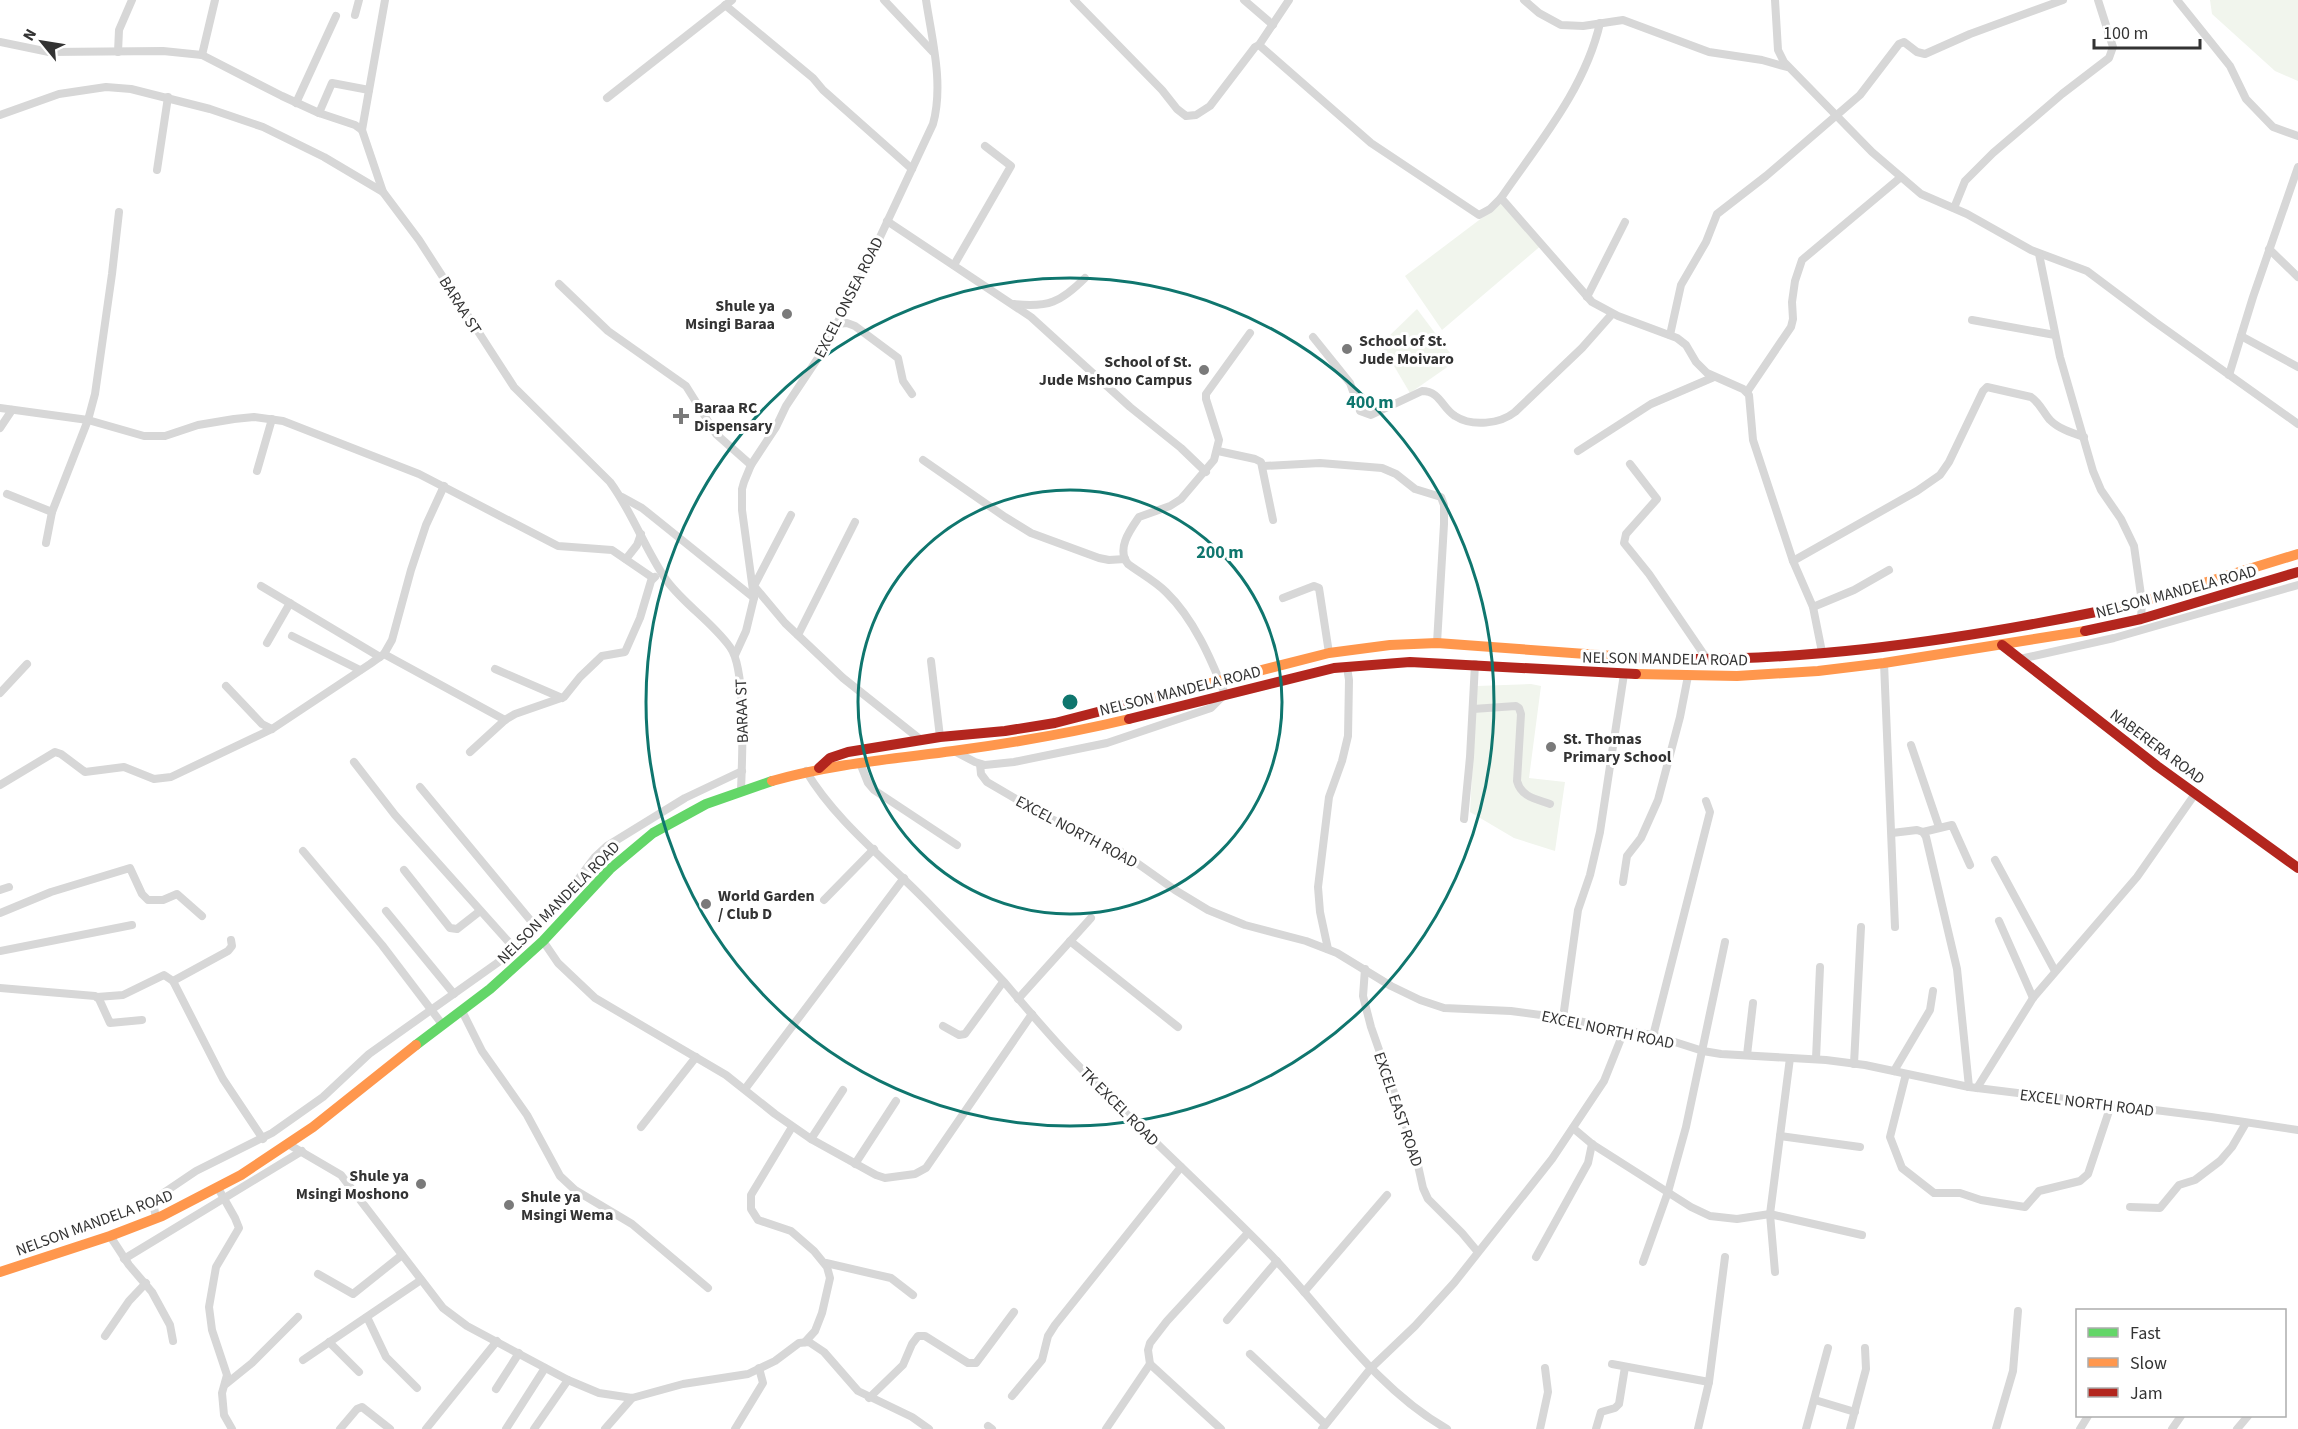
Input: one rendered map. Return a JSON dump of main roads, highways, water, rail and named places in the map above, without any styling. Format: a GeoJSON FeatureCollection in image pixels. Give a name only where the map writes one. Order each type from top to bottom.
{"type":"FeatureCollection","features":[{"type":"Feature","properties":{"kind":"main road"},"geometry":{"type":"LineString","coordinates":[[819,768],[830,758],[848,752],[940,737],[1005,731],[1055,723],[1329,653],[1401,644],[1437,643],[1630,657],[1707,659],[1793,656],[1923,643],[2142,602],[2298,554]]}},
{"type":"Feature","properties":{"kind":"main road","name":"NELSON MANDELA ROAD"},"geometry":{"type":"LineString","coordinates":[[0,1272],[110,1236],[156,1218],[218,1188],[288,1144],[340,1106],[498,982],[543,941],[590,889],[631,849],[653,833],[706,804],[806,771],[1070,733],[1347,666],[1392,663],[1474,664],[1688,676],[1780,674],[1884,663],[2002,645],[2142,619],[2298,572]]}},
{"type":"Feature","properties":{"kind":"main road","name":"NABERERA ROAD"},"geometry":{"type":"LineString","coordinates":[[2002,645],[2195,794],[2298,868]]}},
{"type":"Feature","properties":{"kind":"place","name":"Shule ya Msingi Baraa"},"geometry":{"type":"Point","coordinates":[787,314]}},
{"type":"Feature","properties":{"kind":"place","name":"School of St. Jude Moivaro"},"geometry":{"type":"Point","coordinates":[1347,349]}},
{"type":"Feature","properties":{"kind":"place","name":"School of St. Jude Mshono Campus"},"geometry":{"type":"Point","coordinates":[1204,370]}},
{"type":"Feature","properties":{"kind":"place","name":"Baraa RC Dispensary"},"geometry":{"type":"Point","coordinates":[681,416]}},
{"type":"Feature","properties":{"kind":"place","name":"St. Thomas Primary School"},"geometry":{"type":"Point","coordinates":[1551,747]}},
{"type":"Feature","properties":{"kind":"place","name":"World Garden / Club D"},"geometry":{"type":"Point","coordinates":[706,904]}},
{"type":"Feature","properties":{"kind":"place","name":"Shule ya Msingi Moshono"},"geometry":{"type":"Point","coordinates":[421,1184]}},
{"type":"Feature","properties":{"kind":"place","name":"Shule ya Msingi Wema"},"geometry":{"type":"Point","coordinates":[509,1205]}}]}
